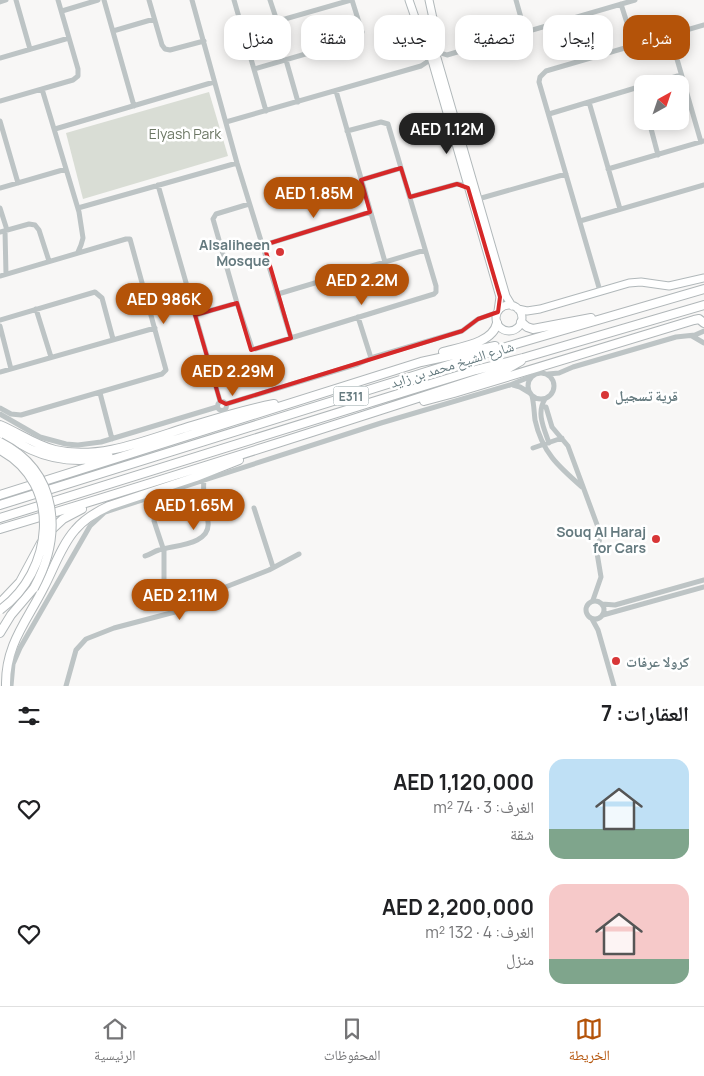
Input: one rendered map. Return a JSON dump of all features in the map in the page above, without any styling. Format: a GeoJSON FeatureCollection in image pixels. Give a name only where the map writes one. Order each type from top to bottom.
{"type":"FeatureCollection","features":[{"type":"Feature","properties":{"kind":"highway","name":"شارع الشيخ محمد بن زايد"},"geometry":{"type":"LineString","coordinates":[[0,506],[519,343],[704,289]]}},
{"type":"Feature","properties":{"kind":"highway","name":"شارع الشيخ محمد بن زايد"},"geometry":{"type":"LineString","coordinates":[[0,518],[414,388],[704,305]]}},
{"type":"Feature","properties":{"kind":"highway"},"geometry":{"type":"LineString","coordinates":[[522,321],[528,327],[536,328],[582,319],[603,318]]}},
{"type":"Feature","properties":{"kind":"highway"},"geometry":{"type":"LineString","coordinates":[[397,405],[454,393],[694,320],[699,319],[704,323]]}},
{"type":"Feature","properties":{"kind":"highway"},"geometry":{"type":"LineString","coordinates":[[420,362],[485,339],[492,335],[497,322]]}},
{"type":"Feature","properties":{"kind":"highway"},"geometry":{"type":"LineString","coordinates":[[0,495],[420,362],[481,348],[519,343]]}},
{"type":"Feature","properties":{"kind":"highway"},"geometry":{"type":"LineString","coordinates":[[0,529],[397,405],[507,369],[523,358]]}},
{"type":"Feature","properties":{"kind":"highway"},"geometry":{"type":"LineString","coordinates":[[0,425],[32,441],[56,450],[95,452],[155,438],[228,415],[293,402]]}},
{"type":"Feature","properties":{"kind":"highway"},"geometry":{"type":"LineString","coordinates":[[0,433],[55,458],[91,460],[141,450]]}},
{"type":"Feature","properties":{"kind":"highway"},"geometry":{"type":"LineString","coordinates":[[0,442],[15,451],[30,465],[43,484],[51,508],[52,530],[45,564],[34,588],[0,633]]}},
{"type":"Feature","properties":{"kind":"highway"},"geometry":{"type":"LineString","coordinates":[[6,686],[8,657],[15,639],[66,543],[82,522],[110,506],[196,477],[272,445]]}},
{"type":"Feature","properties":{"kind":"highway"},"geometry":{"type":"LineString","coordinates":[[0,450],[21,465],[32,479],[42,504],[44,530],[42,548],[32,574],[19,594],[0,610]]}},
{"type":"Feature","properties":{"kind":"highway"},"geometry":{"type":"LineString","coordinates":[[0,603],[20,582],[44,538],[64,519],[76,511],[126,491]]}},
{"type":"Feature","properties":{"kind":"main road"},"geometry":{"type":"LineString","coordinates":[[409,0],[416,15]]}},
{"type":"Feature","properties":{"kind":"main road"},"geometry":{"type":"LineString","coordinates":[[429,0],[432,15]]}},
{"type":"Feature","properties":{"kind":"main road"},"geometry":{"type":"LineString","coordinates":[[434,60],[464,174],[500,298],[497,322],[502,329],[510,331],[517,329],[526,314],[632,282],[669,286],[704,278]]}},
{"type":"Feature","properties":{"kind":"main road"},"geometry":{"type":"LineString","coordinates":[[436,68],[478,199],[506,296],[522,316],[522,321]]}},
{"type":"Feature","properties":{"kind":"main road"},"geometry":{"type":"LineString","coordinates":[[484,242],[490,253],[494,252]]}},
{"type":"Feature","properties":{"kind":"main road"},"geometry":{"type":"LineString","coordinates":[[498,312],[506,306],[526,311],[538,310]]}},
{"type":"Feature","properties":{"kind":"street"},"geometry":{"type":"LineString","coordinates":[[0,2],[6,0]]}},
{"type":"Feature","properties":{"kind":"street"},"geometry":{"type":"LineString","coordinates":[[16,0],[30,49]]}},
{"type":"Feature","properties":{"kind":"street"},"geometry":{"type":"LineString","coordinates":[[0,101],[73,80],[78,76],[78,69],[58,0]]}},
{"type":"Feature","properties":{"kind":"street"},"geometry":{"type":"LineString","coordinates":[[62,11],[98,0]]}},
{"type":"Feature","properties":{"kind":"street"},"geometry":{"type":"LineString","coordinates":[[104,0],[134,106]]}},
{"type":"Feature","properties":{"kind":"street"},"geometry":{"type":"LineString","coordinates":[[149,0],[162,45],[168,50],[204,41]]}},
{"type":"Feature","properties":{"kind":"street"},"geometry":{"type":"LineString","coordinates":[[192,0],[249,204],[264,245],[291,338]]}},
{"type":"Feature","properties":{"kind":"street"},"geometry":{"type":"LineString","coordinates":[[234,0],[238,15]]}},
{"type":"Feature","properties":{"kind":"street"},"geometry":{"type":"LineString","coordinates":[[270,0],[275,15]]}},
{"type":"Feature","properties":{"kind":"street"},"geometry":{"type":"LineString","coordinates":[[291,17],[352,0],[362,32],[360,38],[291,59]]}},
{"type":"Feature","properties":{"kind":"street"},"geometry":{"type":"LineString","coordinates":[[516,0],[520,15]]}},
{"type":"Feature","properties":{"kind":"street"},"geometry":{"type":"LineString","coordinates":[[533,30],[636,0]]}},
{"type":"Feature","properties":{"kind":"street"},"geometry":{"type":"LineString","coordinates":[[621,4],[624,15]]}},
{"type":"Feature","properties":{"kind":"street"},"geometry":{"type":"LineString","coordinates":[[113,31],[154,19]]}},
{"type":"Feature","properties":{"kind":"street"},"geometry":{"type":"LineString","coordinates":[[690,29],[704,25]]}},
{"type":"Feature","properties":{"kind":"street"},"geometry":{"type":"LineString","coordinates":[[0,58],[69,38]]}},
{"type":"Feature","properties":{"kind":"street"},"geometry":{"type":"LineString","coordinates":[[600,291],[539,82],[542,74],[623,48]]}},
{"type":"Feature","properties":{"kind":"street"},"geometry":{"type":"LineString","coordinates":[[421,66],[436,68],[447,54],[455,52]]}},
{"type":"Feature","properties":{"kind":"street"},"geometry":{"type":"LineString","coordinates":[[251,60],[266,111]]}},
{"type":"Feature","properties":{"kind":"street"},"geometry":{"type":"LineString","coordinates":[[254,69],[286,60],[298,102]]}},
{"type":"Feature","properties":{"kind":"street"},"geometry":{"type":"LineString","coordinates":[[226,122],[421,66],[428,60]]}},
{"type":"Feature","properties":{"kind":"street"},"geometry":{"type":"LineString","coordinates":[[677,60],[681,75]]}},
{"type":"Feature","properties":{"kind":"street"},"geometry":{"type":"LineString","coordinates":[[55,129],[214,82]]}},
{"type":"Feature","properties":{"kind":"street"},"geometry":{"type":"LineString","coordinates":[[42,89],[78,208],[83,238],[77,252]]}},
{"type":"Feature","properties":{"kind":"street"},"geometry":{"type":"LineString","coordinates":[[549,114],[634,89]]}},
{"type":"Feature","properties":{"kind":"street"},"geometry":{"type":"LineString","coordinates":[[336,91],[384,262]]}},
{"type":"Feature","properties":{"kind":"street"},"geometry":{"type":"LineString","coordinates":[[608,169],[702,142],[689,101]]}},
{"type":"Feature","properties":{"kind":"street"},"geometry":{"type":"LineString","coordinates":[[589,102],[620,209]]}},
{"type":"Feature","properties":{"kind":"street"},"geometry":{"type":"LineString","coordinates":[[0,121],[18,182]]}},
{"type":"Feature","properties":{"kind":"street"},"geometry":{"type":"LineString","coordinates":[[249,204],[216,214],[213,219],[236,303],[252,348],[255,349],[434,294],[436,289],[389,126],[386,122],[381,122],[347,131]]}},
{"type":"Feature","properties":{"kind":"street"},"geometry":{"type":"LineString","coordinates":[[651,130],[658,155]]}},
{"type":"Feature","properties":{"kind":"street"},"geometry":{"type":"LineString","coordinates":[[78,208],[237,163]]}},
{"type":"Feature","properties":{"kind":"street"},"geometry":{"type":"LineString","coordinates":[[361,180],[401,168]]}},
{"type":"Feature","properties":{"kind":"street"},"geometry":{"type":"LineString","coordinates":[[0,188],[66,169]]}},
{"type":"Feature","properties":{"kind":"street"},"geometry":{"type":"LineString","coordinates":[[457,184],[464,174]]}},
{"type":"Feature","properties":{"kind":"street"},"geometry":{"type":"LineString","coordinates":[[478,199],[566,174]]}},
{"type":"Feature","properties":{"kind":"street"},"geometry":{"type":"LineString","coordinates":[[410,197],[457,184],[468,188]]}},
{"type":"Feature","properties":{"kind":"street"},"geometry":{"type":"LineString","coordinates":[[0,414],[40,437],[66,444],[89,445],[217,407],[220,401],[158,185]]}},
{"type":"Feature","properties":{"kind":"street"},"geometry":{"type":"LineString","coordinates":[[580,221],[704,185]]}},
{"type":"Feature","properties":{"kind":"street"},"geometry":{"type":"LineString","coordinates":[[0,208],[4,231],[3,275],[77,252],[126,239],[130,240],[166,368],[166,371],[100,393],[21,415],[11,414],[0,408]]}},
{"type":"Feature","properties":{"kind":"street"},"geometry":{"type":"LineString","coordinates":[[264,245],[370,212]]}},
{"type":"Feature","properties":{"kind":"street"},"geometry":{"type":"LineString","coordinates":[[4,231],[29,224],[35,225],[49,261]]}},
{"type":"Feature","properties":{"kind":"street"},"geometry":{"type":"LineString","coordinates":[[278,294],[425,250]]}},
{"type":"Feature","properties":{"kind":"street"},"geometry":{"type":"LineString","coordinates":[[147,298],[186,287]]}},
{"type":"Feature","properties":{"kind":"street"},"geometry":{"type":"LineString","coordinates":[[0,320],[96,292],[102,298],[113,339]]}},
{"type":"Feature","properties":{"kind":"street"},"geometry":{"type":"LineString","coordinates":[[195,315],[236,303]]}},
{"type":"Feature","properties":{"kind":"street"},"geometry":{"type":"LineString","coordinates":[[36,309],[51,357]]}},
{"type":"Feature","properties":{"kind":"street"},"geometry":{"type":"LineString","coordinates":[[220,401],[226,404],[462,331],[478,319],[498,312]]}},
{"type":"Feature","properties":{"kind":"street"},"geometry":{"type":"LineString","coordinates":[[485,316],[497,322]]}},
{"type":"Feature","properties":{"kind":"street"},"geometry":{"type":"LineString","coordinates":[[358,317],[371,358]]}},
{"type":"Feature","properties":{"kind":"street"},"geometry":{"type":"LineString","coordinates":[[0,326],[11,369]]}},
{"type":"Feature","properties":{"kind":"street"},"geometry":{"type":"LineString","coordinates":[[0,372],[155,328]]}},
{"type":"Feature","properties":{"kind":"street"},"geometry":{"type":"LineString","coordinates":[[541,428],[540,412],[545,399],[553,394],[555,384],[564,372],[570,368],[676,337],[691,336],[704,332],[704,342],[691,336]]}},
{"type":"Feature","properties":{"kind":"street"},"geometry":{"type":"LineString","coordinates":[[11,686],[13,664],[20,648],[94,520],[111,510],[380,423],[510,385],[539,373],[564,372]]}},
{"type":"Feature","properties":{"kind":"street"},"geometry":{"type":"LineString","coordinates":[[548,374],[555,384]]}},
{"type":"Feature","properties":{"kind":"street"},"geometry":{"type":"LineString","coordinates":[[532,376],[528,384],[541,428],[554,462],[584,489]]}},
{"type":"Feature","properties":{"kind":"street"},"geometry":{"type":"LineString","coordinates":[[510,385],[520,387],[536,398],[545,399]]}},
{"type":"Feature","properties":{"kind":"street"},"geometry":{"type":"LineString","coordinates":[[100,393],[112,438]]}},
{"type":"Feature","properties":{"kind":"street"},"geometry":{"type":"LineString","coordinates":[[217,407],[219,410],[223,410],[226,408],[226,404]]}},
{"type":"Feature","properties":{"kind":"street"},"geometry":{"type":"LineString","coordinates":[[546,407],[552,427],[568,446],[600,533],[597,553],[601,580],[593,600],[587,604],[585,610],[587,616],[592,619],[598,630],[614,686]]}},
{"type":"Feature","properties":{"kind":"street"},"geometry":{"type":"LineString","coordinates":[[533,448],[562,438]]}},
{"type":"Feature","properties":{"kind":"street"},"geometry":{"type":"LineString","coordinates":[[145,556],[163,548],[197,540],[206,533],[208,524],[203,499],[204,480]]}},
{"type":"Feature","properties":{"kind":"street"},"geometry":{"type":"LineString","coordinates":[[254,508],[273,567]]}},
{"type":"Feature","properties":{"kind":"street"},"geometry":{"type":"LineString","coordinates":[[156,509],[154,521],[163,548],[164,584],[169,598],[178,612]]}},
{"type":"Feature","properties":{"kind":"street"},"geometry":{"type":"LineString","coordinates":[[66,686],[76,650],[86,639],[114,628],[178,612],[197,605],[223,588],[299,554]]}},
{"type":"Feature","properties":{"kind":"street"},"geometry":{"type":"LineString","coordinates":[[602,604],[615,605],[704,580]]}},
{"type":"Feature","properties":{"kind":"street"},"geometry":{"type":"LineString","coordinates":[[592,619],[598,619],[603,615],[704,587]]}},
{"type":"Feature","properties":{"kind":"street"},"geometry":{"type":"LineString","coordinates":[[593,600],[597,600],[602,604],[603,615]]}},
{"type":"Feature","properties":{"kind":"highlighted area"},"geometry":{"type":"Polygon","coordinates":[[[401,168],[410,197],[457,184],[468,188],[500,297],[498,312],[478,319],[462,331],[226,404],[220,401],[195,315],[237,303],[251,350],[291,338],[264,245],[370,212],[361,180],[401,168]]]}},
{"type":"Feature","properties":{"kind":"green space","name":"Elyash Park"},"geometry":{"type":"Polygon","coordinates":[[[209,92],[228,156],[83,199],[66,133],[209,92]]]}},
{"type":"Feature","properties":{"kind":"place","name":"Alsaliheen Mosque"},"geometry":{"type":"Point","coordinates":[280,252]}},
{"type":"Feature","properties":{"kind":"place","name":"قرية تسجيل"},"geometry":{"type":"Point","coordinates":[605,395]}},
{"type":"Feature","properties":{"kind":"place","name":"Souq Al Haraj for Cars"},"geometry":{"type":"Point","coordinates":[656,539]}},
{"type":"Feature","properties":{"kind":"place","name":"كرولا عرفات"},"geometry":{"type":"Point","coordinates":[616,661]}}]}
